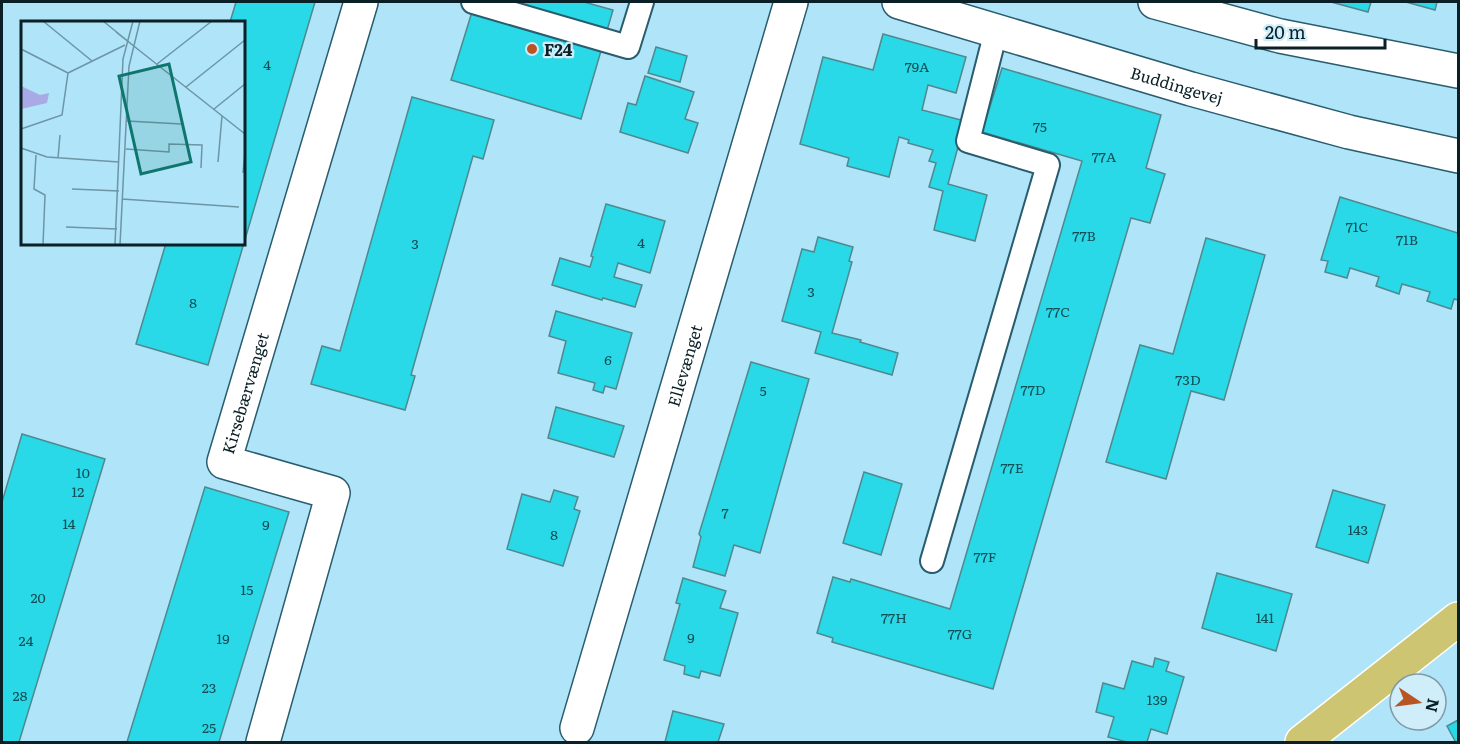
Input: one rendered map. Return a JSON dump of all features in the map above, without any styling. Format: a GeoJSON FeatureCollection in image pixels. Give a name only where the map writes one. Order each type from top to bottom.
{"type":"FeatureCollection","features":[{"type":"Feature","properties":{"kind":"main road"},"geometry":{"type":"LineString","coordinates":[[1302,742],[1458,619]]}},
{"type":"Feature","properties":{"kind":"street","name":"Kirsebærvænget"},"geometry":{"type":"LineString","coordinates":[[263,742],[333,494],[224,462],[361,2]]}},
{"type":"Feature","properties":{"kind":"street","name":"Ellevænget"},"geometry":{"type":"LineString","coordinates":[[577,728],[791,2]]}},
{"type":"Feature","properties":{"kind":"street","name":"Buddingevej"},"geometry":{"type":"LineString","coordinates":[[899,2],[1191,89],[1348,132],[1458,156]]}},
{"type":"Feature","properties":{"kind":"street"},"geometry":{"type":"LineString","coordinates":[[1155,2],[1280,36],[1458,71]]}},
{"type":"Feature","properties":{"kind":"lane"},"geometry":{"type":"LineString","coordinates":[[472,2],[628,47],[642,2]]}},
{"type":"Feature","properties":{"kind":"lane"},"geometry":{"type":"LineString","coordinates":[[932,561],[1048,165],[968,141],[996,31]]}},
{"type":"Feature","properties":{"kind":"building"},"geometry":{"type":"Polygon","coordinates":[[[236,2],[315,2],[244,243],[244,21],[230,21],[236,2]]]}},
{"type":"Feature","properties":{"kind":"building"},"geometry":{"type":"Polygon","coordinates":[[[475,2],[584,2],[613,10],[581,119],[451,80],[475,2]]]}},
{"type":"Feature","properties":{"kind":"building"},"geometry":{"type":"Polygon","coordinates":[[[1331,2],[1371,2],[1368,12],[1331,2]]]}},
{"type":"Feature","properties":{"kind":"building"},"geometry":{"type":"Polygon","coordinates":[[[1406,2],[1437,2],[1435,10],[1406,2]]]}},
{"type":"Feature","properties":{"kind":"building"},"geometry":{"type":"Polygon","coordinates":[[[883,34],[966,57],[956,93],[928,85],[922,110],[965,121],[948,184],[987,195],[975,241],[934,230],[943,191],[929,187],[936,163],[929,161],[933,150],[908,143],[909,140],[899,137],[889,177],[847,166],[849,158],[800,144],[823,57],[873,70],[883,34]]]}},
{"type":"Feature","properties":{"kind":"building"},"geometry":{"type":"Polygon","coordinates":[[[656,47],[687,56],[680,82],[648,73],[656,47]]]}},
{"type":"Feature","properties":{"kind":"building"},"geometry":{"type":"Polygon","coordinates":[[[1002,68],[1161,115],[1146,168],[1165,174],[1150,223],[1131,218],[993,689],[832,642],[833,638],[817,633],[833,577],[850,582],[851,579],[950,609],[1082,161],[982,132],[1002,68]]]}},
{"type":"Feature","properties":{"kind":"building"},"geometry":{"type":"Polygon","coordinates":[[[645,76],[694,92],[685,119],[698,123],[688,153],[620,132],[628,103],[636,105],[645,76]]]}},
{"type":"Feature","properties":{"kind":"building"},"geometry":{"type":"Polygon","coordinates":[[[412,97],[494,120],[483,159],[473,156],[411,375],[415,376],[405,410],[311,384],[322,346],[340,351],[412,97]]]}},
{"type":"Feature","properties":{"kind":"building"},"geometry":{"type":"Polygon","coordinates":[[[1340,197],[1458,233],[1458,300],[1454,299],[1451,309],[1427,301],[1430,292],[1402,284],[1399,294],[1376,286],[1379,277],[1350,268],[1347,278],[1325,272],[1328,261],[1321,260],[1340,197]]]}},
{"type":"Feature","properties":{"kind":"building"},"geometry":{"type":"Polygon","coordinates":[[[606,204],[665,221],[650,273],[618,263],[614,277],[642,285],[635,307],[552,285],[560,258],[590,267],[606,204]]]}},
{"type":"Feature","properties":{"kind":"building"},"geometry":{"type":"Polygon","coordinates":[[[818,237],[853,247],[849,261],[852,262],[832,333],[898,353],[892,375],[815,353],[821,332],[782,321],[802,249],[814,252],[818,237]]]}},
{"type":"Feature","properties":{"kind":"building"},"geometry":{"type":"Polygon","coordinates":[[[1206,238],[1265,255],[1224,400],[1191,391],[1166,479],[1106,462],[1140,345],[1173,354],[1206,238]]]}},
{"type":"Feature","properties":{"kind":"building"},"geometry":{"type":"Polygon","coordinates":[[[166,244],[244,244],[208,365],[136,344],[166,244]]]}},
{"type":"Feature","properties":{"kind":"building"},"geometry":{"type":"Polygon","coordinates":[[[556,311],[632,333],[616,389],[605,386],[603,393],[593,390],[595,383],[558,373],[566,341],[549,336],[556,311]]]}},
{"type":"Feature","properties":{"kind":"building"},"geometry":{"type":"Polygon","coordinates":[[[751,362],[809,379],[760,553],[734,545],[725,576],[693,567],[701,537],[699,534],[751,362]]]}},
{"type":"Feature","properties":{"kind":"building"},"geometry":{"type":"Polygon","coordinates":[[[556,407],[624,426],[614,457],[548,438],[556,407]]]}},
{"type":"Feature","properties":{"kind":"building"},"geometry":{"type":"Polygon","coordinates":[[[22,434],[105,459],[19,742],[2,742],[2,502],[22,434]]]}},
{"type":"Feature","properties":{"kind":"building"},"geometry":{"type":"Polygon","coordinates":[[[864,472],[902,484],[881,555],[843,543],[864,472]]]}},
{"type":"Feature","properties":{"kind":"building"},"geometry":{"type":"Polygon","coordinates":[[[205,487],[289,512],[219,742],[127,742],[205,487]]]}},
{"type":"Feature","properties":{"kind":"building"},"geometry":{"type":"Polygon","coordinates":[[[554,490],[578,497],[574,509],[580,511],[563,566],[507,549],[522,494],[550,502],[554,490]]]}},
{"type":"Feature","properties":{"kind":"building"},"geometry":{"type":"Polygon","coordinates":[[[1333,490],[1385,505],[1368,563],[1316,547],[1333,490]]]}},
{"type":"Feature","properties":{"kind":"building"},"geometry":{"type":"Polygon","coordinates":[[[1217,573],[1292,594],[1276,651],[1202,628],[1217,573]]]}},
{"type":"Feature","properties":{"kind":"building"},"geometry":{"type":"Polygon","coordinates":[[[683,578],[726,591],[720,608],[738,613],[720,676],[701,671],[699,678],[684,674],[685,666],[664,660],[680,604],[676,603],[683,578]]]}},
{"type":"Feature","properties":{"kind":"building"},"geometry":{"type":"Polygon","coordinates":[[[1155,658],[1169,662],[1166,671],[1184,677],[1167,734],[1151,729],[1147,742],[1127,742],[1108,737],[1114,717],[1096,712],[1103,683],[1124,689],[1132,661],[1153,667],[1155,658]]]}},
{"type":"Feature","properties":{"kind":"building"},"geometry":{"type":"Polygon","coordinates":[[[673,711],[724,724],[718,742],[665,742],[673,711]]]}},
{"type":"Feature","properties":{"kind":"building"},"geometry":{"type":"Polygon","coordinates":[[[1458,720],[1458,742],[1452,742],[1455,741],[1448,725],[1458,720]]]}},
{"type":"Feature","properties":{"kind":"place","name":"F24"},"geometry":{"type":"Point","coordinates":[532,49]}}]}
